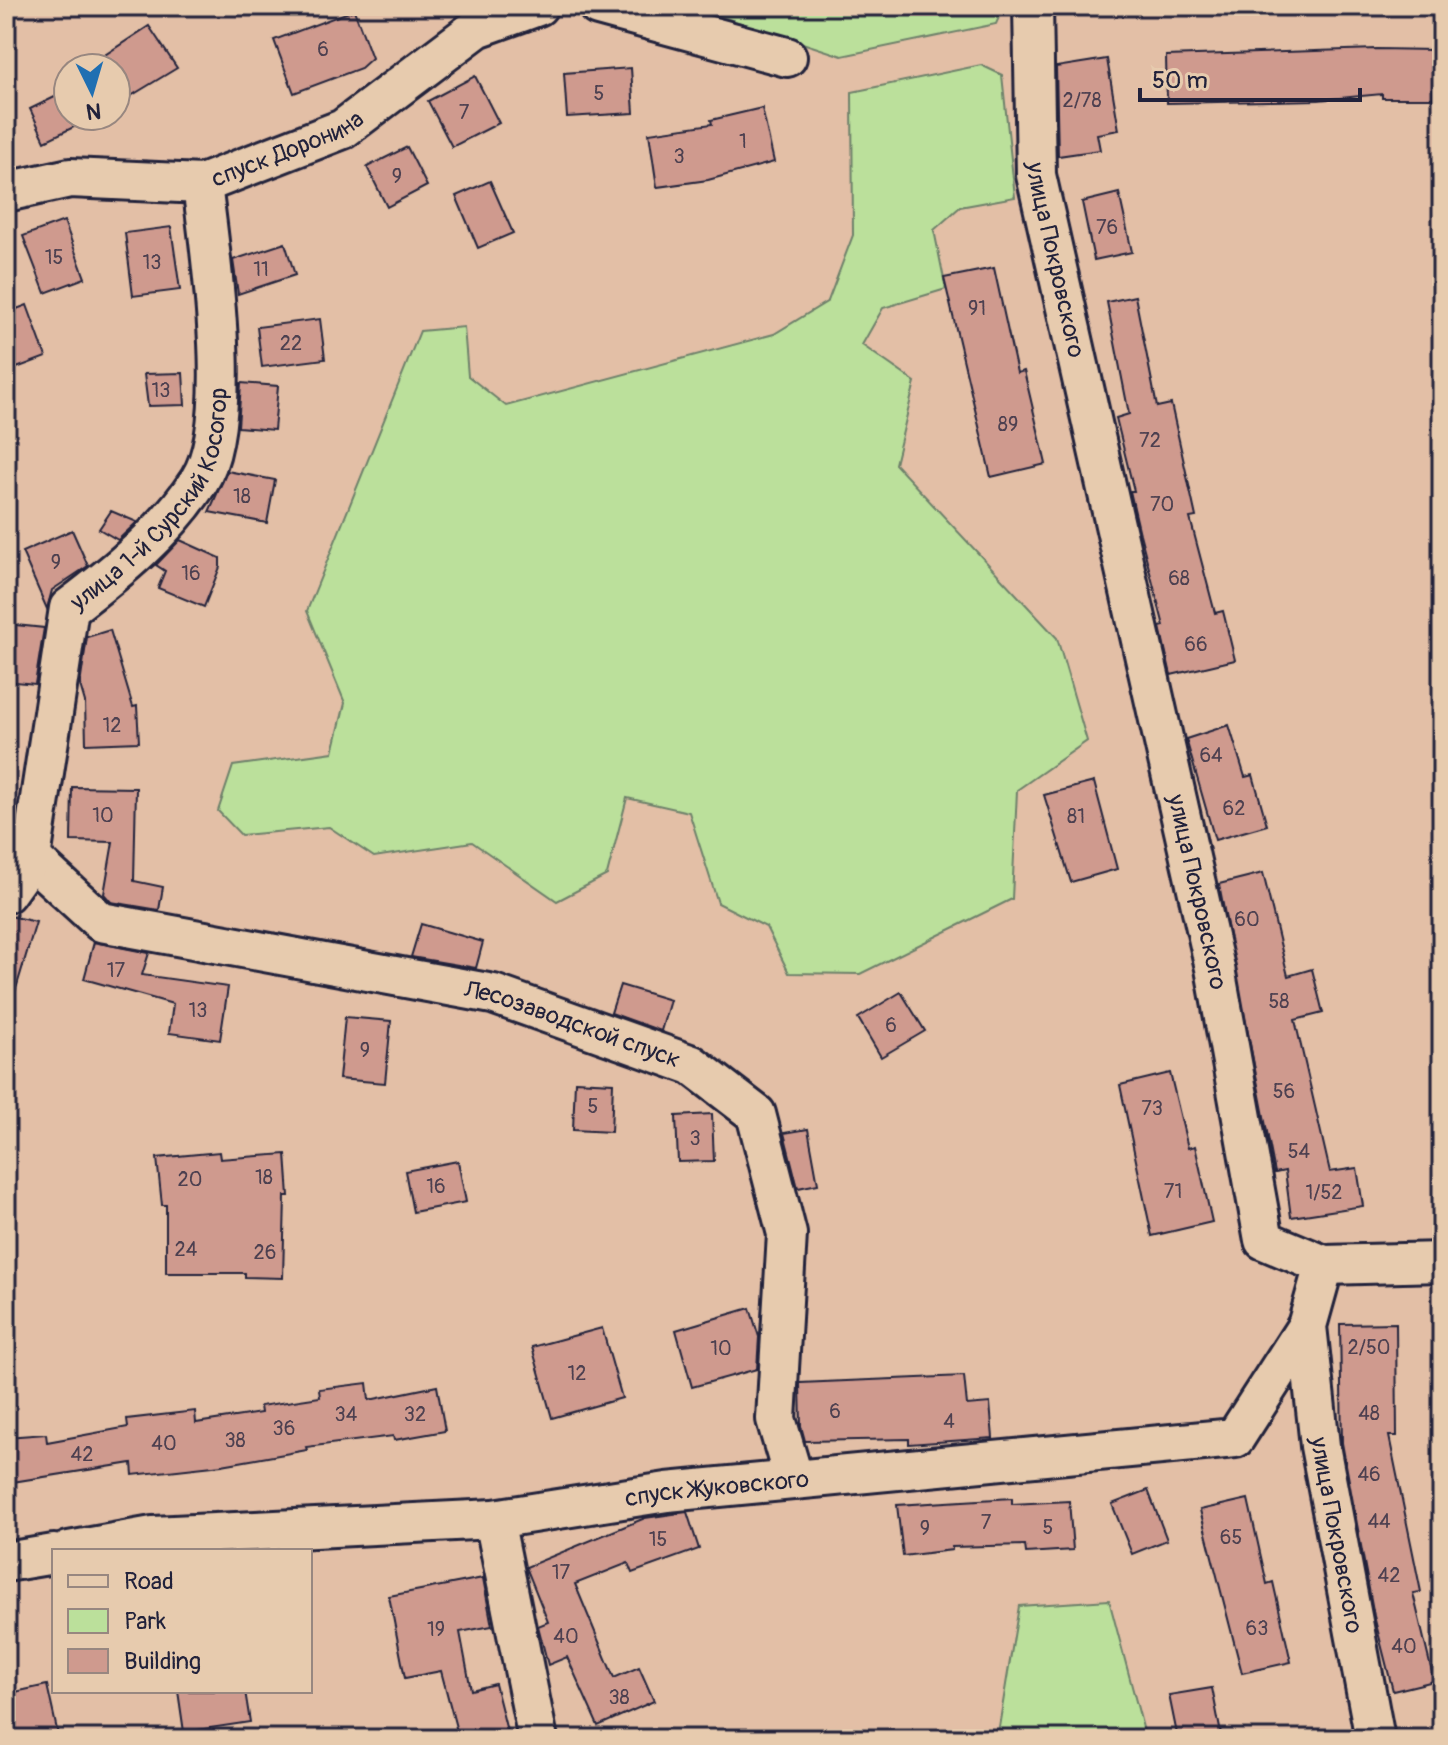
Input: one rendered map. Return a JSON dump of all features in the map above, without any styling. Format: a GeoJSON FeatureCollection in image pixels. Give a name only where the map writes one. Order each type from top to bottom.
{"type":"FeatureCollection","features":[{"type":"Feature","properties":{"kind":"street","name":"спуск Доронина"},"geometry":{"type":"LineString","coordinates":[[6,192],[70,178],[202,184],[343,129],[477,28],[538,6]]}},
{"type":"Feature","properties":{"kind":"street"},"geometry":{"type":"LineString","coordinates":[[598,6],[787,57]]}},
{"type":"Feature","properties":{"kind":"street","name":"улица Покровского"},"geometry":{"type":"LineString","coordinates":[[1033,6],[1036,175],[1215,968],[1264,1240],[1324,1265],[1307,1326],[1320,1446],[1375,1739]]}},
{"type":"Feature","properties":{"kind":"street","name":"улица 1-й Сурский Косогор"},"geometry":{"type":"LineString","coordinates":[[6,893],[31,858],[69,608],[132,561],[201,479],[214,431],[219,345],[202,184]]}},
{"type":"Feature","properties":{"kind":"street","name":"Лесозаводской спуск"},"geometry":{"type":"LineString","coordinates":[[31,858],[101,922],[493,994],[692,1065],[756,1114],[787,1234],[776,1419],[794,1480]]}},
{"type":"Feature","properties":{"kind":"street"},"geometry":{"type":"LineString","coordinates":[[1324,1265],[1442,1262]]}},
{"type":"Feature","properties":{"kind":"street","name":"спуск Жуковского"},"geometry":{"type":"LineString","coordinates":[[80,1549],[153,1536],[494,1519],[667,1492],[1235,1438],[1307,1326]]}},
{"type":"Feature","properties":{"kind":"street"},"geometry":{"type":"LineString","coordinates":[[494,1519],[538,1739]]}},
{"type":"Feature","properties":{"kind":"street"},"geometry":{"type":"LineString","coordinates":[[6,1562],[52,1554]]}},
{"type":"Feature","properties":{"kind":"green space"},"geometry":{"type":"Polygon","coordinates":[[[689,6],[1004,6],[996,24],[842,56],[689,6]]]}},
{"type":"Feature","properties":{"kind":"green space"},"geometry":{"type":"Polygon","coordinates":[[[981,65],[1002,75],[1015,197],[960,207],[934,230],[946,289],[883,308],[862,345],[915,382],[895,464],[1057,638],[1087,741],[1017,790],[1012,899],[860,974],[789,973],[766,927],[718,903],[689,812],[627,798],[607,875],[557,901],[472,842],[374,857],[329,827],[241,835],[218,811],[233,766],[333,752],[345,703],[307,611],[420,331],[464,327],[468,376],[506,406],[774,334],[828,301],[853,235],[852,92],[981,65]]]}},
{"type":"Feature","properties":{"kind":"green space"},"geometry":{"type":"Polygon","coordinates":[[[1109,1600],[1146,1739],[997,1739],[1019,1606],[1109,1600]]]}},
{"type":"Feature","properties":{"kind":"building"},"geometry":{"type":"Polygon","coordinates":[[[354,10],[372,58],[361,68],[294,93],[274,40],[354,10]]]}},
{"type":"Feature","properties":{"kind":"building"},"geometry":{"type":"Polygon","coordinates":[[[149,26],[177,68],[132,95],[132,52],[109,52],[149,26]]]}},
{"type":"Feature","properties":{"kind":"building"},"geometry":{"type":"Polygon","coordinates":[[[1434,50],[1433,98],[1382,98],[1382,94],[1318,100],[1167,103],[1166,56],[1434,50]]]}},
{"type":"Feature","properties":{"kind":"building"},"geometry":{"type":"Polygon","coordinates":[[[1107,59],[1119,130],[1097,134],[1100,150],[1058,156],[1056,67],[1107,59]]]}},
{"type":"Feature","properties":{"kind":"building"},"geometry":{"type":"Polygon","coordinates":[[[631,68],[634,113],[567,117],[564,73],[631,68]]]}},
{"type":"Feature","properties":{"kind":"building"},"geometry":{"type":"Polygon","coordinates":[[[475,76],[499,123],[452,147],[428,101],[475,76]]]}},
{"type":"Feature","properties":{"kind":"building"},"geometry":{"type":"Polygon","coordinates":[[[52,98],[52,132],[64,132],[45,141],[30,109],[52,98]]]}},
{"type":"Feature","properties":{"kind":"building"},"geometry":{"type":"Polygon","coordinates":[[[762,108],[774,162],[708,180],[657,187],[649,133],[712,124],[711,120],[762,108]]]}},
{"type":"Feature","properties":{"kind":"building"},"geometry":{"type":"Polygon","coordinates":[[[407,147],[427,186],[387,207],[367,167],[407,147]]]}},
{"type":"Feature","properties":{"kind":"building"},"geometry":{"type":"Polygon","coordinates":[[[490,181],[513,233],[478,248],[456,196],[490,181]]]}},
{"type":"Feature","properties":{"kind":"building"},"geometry":{"type":"Polygon","coordinates":[[[1119,193],[1132,252],[1094,260],[1082,202],[1119,193]]]}},
{"type":"Feature","properties":{"kind":"building"},"geometry":{"type":"Polygon","coordinates":[[[64,221],[85,278],[45,293],[23,236],[64,221]]]}},
{"type":"Feature","properties":{"kind":"building"},"geometry":{"type":"Polygon","coordinates":[[[171,227],[180,290],[133,296],[125,233],[171,227]]]}},
{"type":"Feature","properties":{"kind":"building"},"geometry":{"type":"Polygon","coordinates":[[[285,243],[295,275],[238,294],[233,260],[285,243]]]}},
{"type":"Feature","properties":{"kind":"building"},"geometry":{"type":"Polygon","coordinates":[[[994,268],[1017,373],[1024,371],[1046,464],[991,477],[944,278],[994,268]]]}},
{"type":"Feature","properties":{"kind":"building"},"geometry":{"type":"Polygon","coordinates":[[[1135,296],[1157,407],[1171,404],[1196,517],[1190,518],[1215,613],[1223,611],[1235,660],[1171,675],[1160,627],[1164,626],[1130,491],[1134,491],[1116,418],[1129,414],[1107,302],[1135,296]]]}},
{"type":"Feature","properties":{"kind":"building"},"geometry":{"type":"Polygon","coordinates":[[[27,305],[46,357],[6,372],[6,313],[27,305]]]}},
{"type":"Feature","properties":{"kind":"building"},"geometry":{"type":"Polygon","coordinates":[[[320,319],[325,359],[262,367],[257,327],[320,319]]]}},
{"type":"Feature","properties":{"kind":"building"},"geometry":{"type":"Polygon","coordinates":[[[183,373],[185,405],[148,406],[144,374],[183,373]]]}},
{"type":"Feature","properties":{"kind":"building"},"geometry":{"type":"Polygon","coordinates":[[[241,383],[278,386],[274,430],[238,427],[241,383]]]}},
{"type":"Feature","properties":{"kind":"building"},"geometry":{"type":"Polygon","coordinates":[[[227,471],[275,480],[267,523],[209,512],[227,471]]]}},
{"type":"Feature","properties":{"kind":"building"},"geometry":{"type":"Polygon","coordinates":[[[111,511],[137,522],[118,540],[99,529],[111,511]]]}},
{"type":"Feature","properties":{"kind":"building"},"geometry":{"type":"Polygon","coordinates":[[[72,530],[88,566],[52,590],[47,609],[22,552],[72,530]]]}},
{"type":"Feature","properties":{"kind":"building"},"geometry":{"type":"Polygon","coordinates":[[[180,540],[220,558],[220,567],[204,607],[158,588],[165,571],[156,565],[180,540]]]}},
{"type":"Feature","properties":{"kind":"building"},"geometry":{"type":"Polygon","coordinates":[[[6,624],[44,628],[35,684],[6,681],[6,624]]]}},
{"type":"Feature","properties":{"kind":"building"},"geometry":{"type":"Polygon","coordinates":[[[110,630],[133,707],[137,706],[139,742],[86,744],[85,702],[80,685],[87,637],[110,630]]]}},
{"type":"Feature","properties":{"kind":"building"},"geometry":{"type":"Polygon","coordinates":[[[1229,725],[1245,777],[1253,775],[1267,825],[1215,840],[1186,739],[1229,725]]]}},
{"type":"Feature","properties":{"kind":"building"},"geometry":{"type":"Polygon","coordinates":[[[1094,782],[1117,869],[1071,882],[1044,795],[1094,782]]]}},
{"type":"Feature","properties":{"kind":"building"},"geometry":{"type":"Polygon","coordinates":[[[72,787],[136,788],[134,881],[163,887],[159,910],[111,902],[104,894],[113,842],[71,841],[72,787]]]}},
{"type":"Feature","properties":{"kind":"building"},"geometry":{"type":"Polygon","coordinates":[[[1263,873],[1288,976],[1312,969],[1323,1013],[1295,1020],[1330,1172],[1357,1168],[1363,1206],[1291,1217],[1285,1171],[1275,1173],[1219,884],[1263,873]]]}},
{"type":"Feature","properties":{"kind":"building"},"geometry":{"type":"Polygon","coordinates":[[[6,915],[36,922],[12,1002],[6,1001],[6,915]]]}},
{"type":"Feature","properties":{"kind":"building"},"geometry":{"type":"Polygon","coordinates":[[[421,924],[483,942],[476,968],[411,957],[421,924]]]}},
{"type":"Feature","properties":{"kind":"building"},"geometry":{"type":"Polygon","coordinates":[[[94,942],[149,953],[142,975],[228,987],[220,1040],[169,1033],[173,1004],[84,979],[94,942]]]}},
{"type":"Feature","properties":{"kind":"building"},"geometry":{"type":"Polygon","coordinates":[[[620,985],[670,1000],[661,1031],[611,1013],[620,985]]]}},
{"type":"Feature","properties":{"kind":"building"},"geometry":{"type":"Polygon","coordinates":[[[901,992],[925,1031],[881,1057],[858,1018],[901,992]]]}},
{"type":"Feature","properties":{"kind":"building"},"geometry":{"type":"Polygon","coordinates":[[[345,1017],[391,1021],[385,1083],[339,1079],[345,1017]]]}},
{"type":"Feature","properties":{"kind":"building"},"geometry":{"type":"Polygon","coordinates":[[[1170,1073],[1188,1148],[1195,1146],[1212,1222],[1152,1236],[1120,1085],[1170,1073]]]}},
{"type":"Feature","properties":{"kind":"building"},"geometry":{"type":"Polygon","coordinates":[[[575,1081],[613,1083],[611,1132],[573,1130],[575,1081]]]}},
{"type":"Feature","properties":{"kind":"building"},"geometry":{"type":"Polygon","coordinates":[[[712,1114],[714,1161],[678,1162],[676,1116],[712,1114]]]}},
{"type":"Feature","properties":{"kind":"building"},"geometry":{"type":"Polygon","coordinates":[[[808,1129],[818,1184],[798,1188],[784,1133],[808,1129]]]}},
{"type":"Feature","properties":{"kind":"building"},"geometry":{"type":"Polygon","coordinates":[[[219,1152],[220,1159],[286,1154],[289,1196],[285,1196],[283,1278],[245,1277],[245,1273],[166,1273],[166,1205],[162,1205],[157,1158],[219,1152]]]}},
{"type":"Feature","properties":{"kind":"building"},"geometry":{"type":"Polygon","coordinates":[[[458,1161],[466,1202],[413,1212],[405,1171],[458,1161]]]}},
{"type":"Feature","properties":{"kind":"building"},"geometry":{"type":"Polygon","coordinates":[[[750,1308],[759,1337],[757,1369],[692,1387],[676,1330],[750,1308]]]}},
{"type":"Feature","properties":{"kind":"building"},"geometry":{"type":"Polygon","coordinates":[[[1396,1323],[1397,1436],[1389,1436],[1421,1592],[1413,1593],[1434,1681],[1393,1691],[1374,1616],[1342,1443],[1340,1324],[1396,1323]]]}},
{"type":"Feature","properties":{"kind":"building"},"geometry":{"type":"Polygon","coordinates":[[[602,1328],[622,1398],[552,1418],[532,1347],[602,1328]]]}},
{"type":"Feature","properties":{"kind":"building"},"geometry":{"type":"Polygon","coordinates":[[[964,1376],[967,1405],[990,1403],[993,1438],[909,1444],[909,1439],[805,1441],[801,1426],[800,1383],[964,1376]]]}},
{"type":"Feature","properties":{"kind":"building"},"geometry":{"type":"Polygon","coordinates":[[[367,1383],[369,1400],[437,1386],[445,1431],[394,1440],[393,1436],[306,1447],[307,1450],[222,1465],[133,1475],[132,1463],[6,1483],[6,1437],[46,1434],[47,1442],[128,1427],[127,1419],[195,1411],[196,1423],[261,1413],[260,1406],[320,1397],[319,1389],[367,1383]]]}},
{"type":"Feature","properties":{"kind":"building"},"geometry":{"type":"Polygon","coordinates":[[[1148,1490],[1167,1540],[1132,1554],[1112,1504],[1148,1490]]]}},
{"type":"Feature","properties":{"kind":"building"},"geometry":{"type":"Polygon","coordinates":[[[1012,1498],[1012,1504],[1069,1501],[1073,1550],[1026,1553],[1025,1545],[952,1547],[952,1550],[903,1556],[897,1505],[1012,1498]]]}},
{"type":"Feature","properties":{"kind":"building"},"geometry":{"type":"Polygon","coordinates":[[[1248,1499],[1267,1584],[1273,1582],[1291,1662],[1242,1673],[1200,1510],[1248,1499]]]}},
{"type":"Feature","properties":{"kind":"building"},"geometry":{"type":"Polygon","coordinates":[[[687,1512],[699,1549],[632,1573],[628,1563],[575,1584],[614,1678],[639,1667],[654,1701],[598,1726],[567,1657],[548,1665],[538,1626],[548,1622],[526,1567],[645,1518],[687,1512]]]}},
{"type":"Feature","properties":{"kind":"building"},"geometry":{"type":"Polygon","coordinates":[[[483,1578],[492,1626],[460,1632],[471,1690],[495,1684],[509,1739],[459,1739],[441,1671],[405,1678],[389,1596],[483,1578]]]}},
{"type":"Feature","properties":{"kind":"building"},"geometry":{"type":"Polygon","coordinates":[[[47,1685],[59,1739],[6,1739],[6,1694],[47,1685]]]}},
{"type":"Feature","properties":{"kind":"building"},"geometry":{"type":"Polygon","coordinates":[[[1212,1688],[1222,1739],[1178,1739],[1169,1695],[1212,1688]]]}},
{"type":"Feature","properties":{"kind":"building"},"geometry":{"type":"Polygon","coordinates":[[[178,1693],[245,1693],[250,1722],[184,1732],[178,1693]]]}}]}
